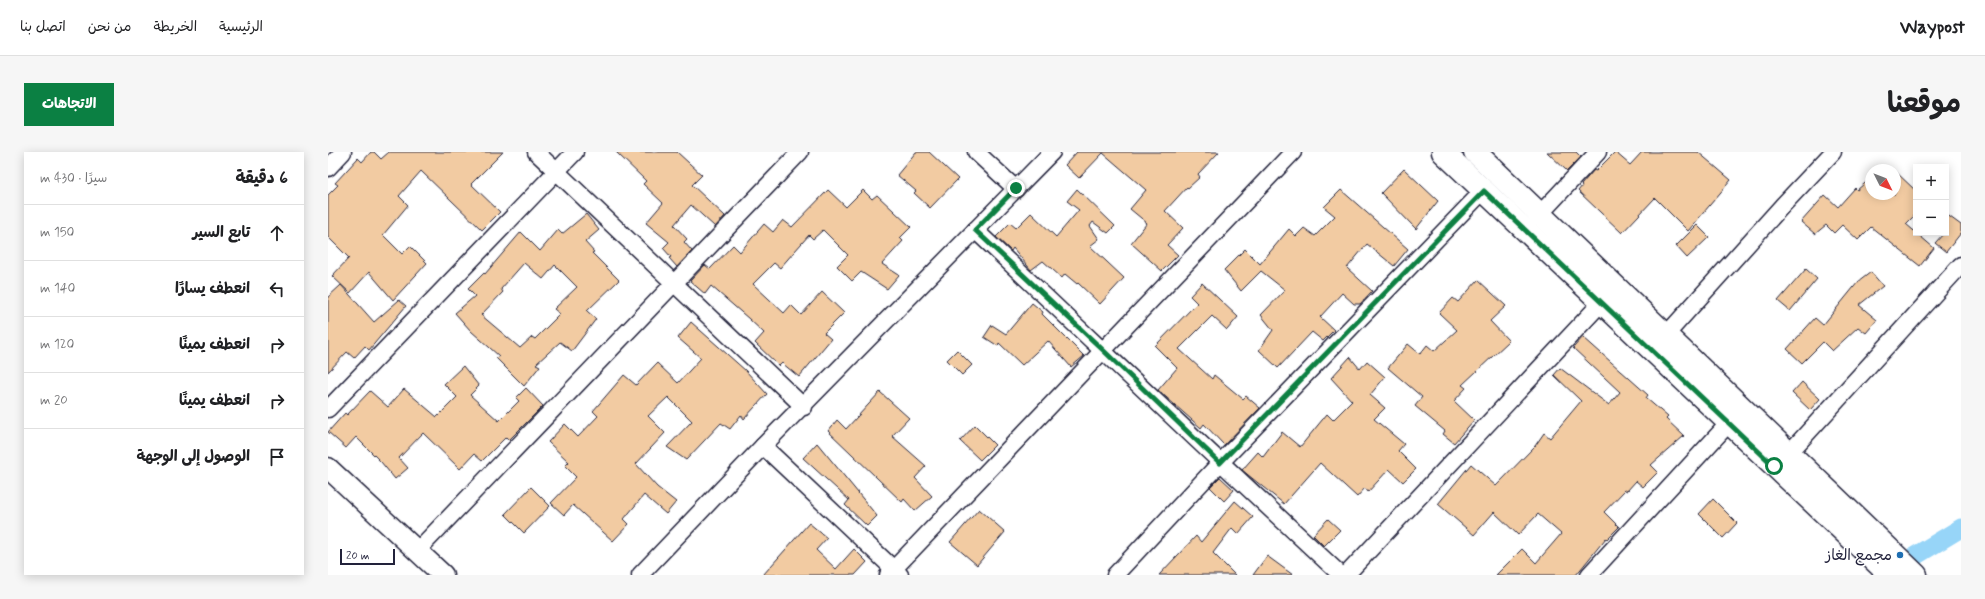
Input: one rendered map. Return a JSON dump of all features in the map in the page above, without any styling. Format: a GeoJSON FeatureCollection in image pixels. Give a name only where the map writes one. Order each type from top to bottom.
{"type":"FeatureCollection","features":[{"type":"Feature","properties":{"kind":"main road"},"geometry":{"type":"LineString","coordinates":[[1443,152],[1729,423],[1879,552],[1915,574]]}},
{"type":"Feature","properties":{"kind":"main road"},"geometry":{"type":"LineString","coordinates":[[1475,152],[1790,452],[1879,552],[1890,575]]}},
{"type":"Feature","properties":{"kind":"street"},"geometry":{"type":"LineString","coordinates":[[328,168],[343,152]]}},
{"type":"Feature","properties":{"kind":"street"},"geometry":{"type":"LineString","coordinates":[[536,152],[804,406]]}},
{"type":"Feature","properties":{"kind":"street"},"geometry":{"type":"LineString","coordinates":[[328,410],[575,152]]}},
{"type":"Feature","properties":{"kind":"street"},"geometry":{"type":"LineString","coordinates":[[417,550],[800,152]]}},
{"type":"Feature","properties":{"kind":"street"},"geometry":{"type":"LineString","coordinates":[[976,152],[1016,188]]}},
{"type":"Feature","properties":{"kind":"street"},"geometry":{"type":"LineString","coordinates":[[640,575],[763,446],[1052,152]]}},
{"type":"Feature","properties":{"kind":"street"},"geometry":{"type":"LineString","coordinates":[[763,446],[894,573],[1103,350],[1293,152]]}},
{"type":"Feature","properties":{"kind":"street"},"geometry":{"type":"LineString","coordinates":[[1540,214],[1598,152]]}},
{"type":"Feature","properties":{"kind":"street"},"geometry":{"type":"LineString","coordinates":[[1666,335],[1782,206],[1833,152]]}},
{"type":"Feature","properties":{"kind":"street"},"geometry":{"type":"LineString","coordinates":[[1115,575],[1220,463],[1484,191]]}},
{"type":"Feature","properties":{"kind":"street"},"geometry":{"type":"LineString","coordinates":[[975,230],[1103,350],[1220,463],[1341,575]]}},
{"type":"Feature","properties":{"kind":"street"},"geometry":{"type":"LineString","coordinates":[[1790,452],[1961,265]]}},
{"type":"Feature","properties":{"kind":"street"},"geometry":{"type":"LineString","coordinates":[[1346,575],[1602,302]]}},
{"type":"Feature","properties":{"kind":"street"},"geometry":{"type":"LineString","coordinates":[[1589,575],[1729,423]]}},
{"type":"Feature","properties":{"kind":"street"},"geometry":{"type":"LineString","coordinates":[[329,471],[443,575]]}},
{"type":"Feature","properties":{"kind":"building"},"geometry":{"type":"Polygon","coordinates":[[[371,152],[374,152],[381,159],[389,152],[503,152],[471,184],[500,212],[482,230],[421,171],[399,196],[408,205],[383,235],[402,254],[410,246],[427,263],[393,300],[369,272],[350,293],[332,276],[349,258],[328,237],[328,195],[338,185],[335,183],[358,158],[362,162],[371,152]]]}},
{"type":"Feature","properties":{"kind":"building"},"geometry":{"type":"Polygon","coordinates":[[[616,152],[677,152],[702,175],[692,185],[725,216],[715,227],[691,205],[674,225],[687,239],[684,242],[692,251],[677,267],[663,248],[669,242],[646,223],[663,203],[643,184],[646,181],[616,152]]]}},
{"type":"Feature","properties":{"kind":"building"},"geometry":{"type":"Polygon","coordinates":[[[916,152],[929,152],[958,179],[930,208],[914,193],[916,191],[897,175],[916,152]]]}},
{"type":"Feature","properties":{"kind":"building"},"geometry":{"type":"Polygon","coordinates":[[[1077,152],[1219,152],[1198,174],[1200,177],[1188,188],[1187,187],[1165,211],[1183,228],[1167,245],[1178,255],[1162,271],[1131,243],[1147,223],[1130,209],[1146,190],[1103,153],[1079,178],[1065,165],[1077,152]]]}},
{"type":"Feature","properties":{"kind":"building"},"geometry":{"type":"Polygon","coordinates":[[[1547,152],[1576,152],[1581,157],[1567,171],[1547,152]]]}},
{"type":"Feature","properties":{"kind":"building"},"geometry":{"type":"Polygon","coordinates":[[[1615,152],[1630,165],[1642,152],[1698,152],[1731,180],[1688,231],[1655,198],[1622,233],[1578,191],[1582,186],[1581,185],[1594,170],[1596,171],[1615,152]]]}},
{"type":"Feature","properties":{"kind":"building"},"geometry":{"type":"Polygon","coordinates":[[[1404,169],[1438,201],[1416,229],[1381,193],[1404,169]]]}},
{"type":"Feature","properties":{"kind":"building"},"geometry":{"type":"Polygon","coordinates":[[[1901,177],[1913,188],[1913,217],[1906,224],[1913,230],[1913,236],[1920,236],[1934,248],[1920,266],[1871,227],[1858,240],[1842,225],[1834,233],[1826,225],[1815,234],[1801,222],[1825,195],[1838,207],[1855,188],[1857,190],[1865,183],[1865,200],[1901,200],[1901,177]]]}},
{"type":"Feature","properties":{"kind":"building"},"geometry":{"type":"Polygon","coordinates":[[[1077,189],[1115,226],[1108,233],[1093,222],[1090,226],[1099,239],[1090,246],[1124,278],[1100,304],[1078,283],[1077,284],[1065,274],[1062,278],[1043,261],[1031,270],[1013,248],[1011,251],[996,237],[1010,223],[1016,228],[1031,213],[1056,237],[1079,210],[1067,201],[1077,189]]]}},
{"type":"Feature","properties":{"kind":"building"},"geometry":{"type":"Polygon","coordinates":[[[828,190],[846,207],[863,190],[872,199],[877,195],[911,227],[900,238],[903,241],[882,264],[899,275],[887,289],[861,272],[852,281],[837,266],[848,255],[823,230],[813,239],[809,235],[780,268],[774,263],[753,284],[784,313],[791,305],[801,315],[822,292],[844,313],[824,333],[831,339],[799,377],[782,363],[779,366],[755,343],[764,333],[749,319],[711,286],[705,294],[690,281],[705,265],[710,269],[733,245],[740,252],[764,224],[773,232],[783,220],[792,227],[828,190]]]}},
{"type":"Feature","properties":{"kind":"building"},"geometry":{"type":"Polygon","coordinates":[[[1341,190],[1408,249],[1394,266],[1367,244],[1347,268],[1372,291],[1360,304],[1354,304],[1342,293],[1320,317],[1334,330],[1323,341],[1312,332],[1278,368],[1259,350],[1273,330],[1261,315],[1285,290],[1261,271],[1241,291],[1224,270],[1245,249],[1260,264],[1289,229],[1296,236],[1304,228],[1315,236],[1335,216],[1324,207],[1341,190]]]}},
{"type":"Feature","properties":{"kind":"building"},"geometry":{"type":"Polygon","coordinates":[[[586,214],[599,230],[585,242],[594,252],[592,253],[619,280],[587,311],[596,319],[572,351],[560,342],[536,364],[540,366],[524,386],[496,358],[499,356],[471,331],[455,313],[475,296],[468,289],[484,273],[485,274],[521,232],[540,251],[558,230],[562,234],[586,214]],[[524,263],[501,289],[503,292],[481,315],[520,348],[532,337],[535,339],[560,314],[554,309],[577,287],[555,265],[543,279],[524,263]]]}},
{"type":"Feature","properties":{"kind":"building"},"geometry":{"type":"Polygon","coordinates":[[[1949,216],[1961,225],[1961,233],[1946,252],[1935,243],[1941,236],[1949,236],[1949,216]]]}},
{"type":"Feature","properties":{"kind":"building"},"geometry":{"type":"Polygon","coordinates":[[[1697,225],[1709,237],[1687,258],[1676,246],[1697,225]]]}},
{"type":"Feature","properties":{"kind":"building"},"geometry":{"type":"Polygon","coordinates":[[[1806,269],[1817,279],[1790,311],[1778,301],[1806,269]]]}},
{"type":"Feature","properties":{"kind":"building"},"geometry":{"type":"Polygon","coordinates":[[[1871,272],[1883,286],[1859,305],[1877,320],[1866,333],[1858,327],[1832,351],[1823,342],[1802,363],[1787,349],[1815,318],[1823,325],[1858,282],[1871,272]]]}},
{"type":"Feature","properties":{"kind":"building"},"geometry":{"type":"Polygon","coordinates":[[[1478,280],[1506,306],[1490,321],[1509,341],[1462,385],[1466,388],[1454,401],[1474,420],[1454,443],[1443,434],[1445,431],[1415,406],[1422,397],[1388,368],[1408,344],[1420,354],[1427,345],[1434,351],[1457,330],[1439,313],[1453,298],[1458,302],[1478,280]]]}},
{"type":"Feature","properties":{"kind":"building"},"geometry":{"type":"Polygon","coordinates":[[[1202,283],[1238,317],[1227,330],[1212,316],[1179,349],[1212,379],[1214,375],[1243,399],[1246,396],[1260,408],[1224,445],[1204,424],[1201,428],[1158,390],[1177,368],[1155,346],[1197,303],[1190,296],[1202,283]]]}},
{"type":"Feature","properties":{"kind":"building"},"geometry":{"type":"Polygon","coordinates":[[[341,285],[374,322],[399,300],[406,306],[369,350],[365,346],[354,358],[347,352],[328,372],[328,297],[341,285]]]}},
{"type":"Feature","properties":{"kind":"building"},"geometry":{"type":"Polygon","coordinates":[[[1032,303],[1043,312],[1042,314],[1084,356],[1071,367],[1048,341],[1022,365],[999,343],[998,346],[984,337],[992,325],[1006,334],[1032,303]]]}},
{"type":"Feature","properties":{"kind":"building"},"geometry":{"type":"Polygon","coordinates":[[[691,322],[746,371],[767,394],[744,419],[741,415],[730,429],[721,423],[686,460],[667,447],[692,421],[668,397],[648,416],[665,433],[636,464],[657,487],[676,502],[666,514],[644,495],[624,519],[629,524],[613,541],[573,505],[564,515],[551,503],[576,477],[565,466],[569,462],[548,442],[565,424],[578,437],[598,416],[593,411],[624,375],[636,385],[657,363],[678,383],[701,358],[678,338],[691,322]]]}},
{"type":"Feature","properties":{"kind":"building"},"geometry":{"type":"Polygon","coordinates":[[[1583,337],[1648,395],[1646,398],[1668,417],[1666,419],[1684,436],[1651,465],[1658,472],[1643,487],[1636,481],[1604,512],[1619,527],[1607,539],[1606,538],[1576,575],[1496,575],[1522,549],[1536,563],[1561,534],[1538,514],[1518,535],[1494,512],[1474,535],[1438,504],[1471,464],[1496,486],[1535,446],[1544,433],[1550,438],[1581,401],[1554,375],[1560,368],[1609,405],[1620,392],[1573,348],[1583,337]]]}},
{"type":"Feature","properties":{"kind":"building"},"geometry":{"type":"Polygon","coordinates":[[[957,350],[972,365],[962,375],[947,360],[957,350]]]}},
{"type":"Feature","properties":{"kind":"building"},"geometry":{"type":"Polygon","coordinates":[[[1350,357],[1360,369],[1367,361],[1385,377],[1370,395],[1385,408],[1374,419],[1404,444],[1398,451],[1416,469],[1403,482],[1389,469],[1368,492],[1365,488],[1357,497],[1320,463],[1284,504],[1242,470],[1258,452],[1263,457],[1282,432],[1300,447],[1327,414],[1333,420],[1352,401],[1331,378],[1350,357]]]}},
{"type":"Feature","properties":{"kind":"building"},"geometry":{"type":"Polygon","coordinates":[[[463,366],[479,386],[470,395],[499,421],[519,401],[516,398],[526,388],[543,406],[509,440],[506,437],[482,461],[474,454],[460,469],[423,433],[399,458],[408,468],[395,479],[381,462],[356,437],[346,448],[328,432],[345,413],[347,415],[370,391],[388,407],[404,389],[437,417],[457,397],[444,384],[463,366]]]}},
{"type":"Feature","properties":{"kind":"building"},"geometry":{"type":"Polygon","coordinates":[[[1802,382],[1820,399],[1810,410],[1792,393],[1802,382]]]}},
{"type":"Feature","properties":{"kind":"building"},"geometry":{"type":"Polygon","coordinates":[[[880,392],[909,418],[892,436],[926,466],[915,478],[932,496],[915,511],[904,499],[902,502],[828,431],[837,420],[846,429],[880,392]]]}},
{"type":"Feature","properties":{"kind":"building"},"geometry":{"type":"Polygon","coordinates":[[[975,425],[995,445],[980,460],[960,441],[975,425]]]}},
{"type":"Feature","properties":{"kind":"building"},"geometry":{"type":"Polygon","coordinates":[[[817,443],[877,516],[867,526],[845,505],[849,500],[803,458],[817,443]]]}},
{"type":"Feature","properties":{"kind":"building"},"geometry":{"type":"Polygon","coordinates":[[[1220,477],[1234,490],[1224,501],[1210,487],[1220,477]]]}},
{"type":"Feature","properties":{"kind":"building"},"geometry":{"type":"Polygon","coordinates":[[[531,487],[550,506],[524,533],[505,514],[531,487]]]}},
{"type":"Feature","properties":{"kind":"building"},"geometry":{"type":"Polygon","coordinates":[[[1713,499],[1737,523],[1723,538],[1699,514],[1713,499]]]}},
{"type":"Feature","properties":{"kind":"building"},"geometry":{"type":"Polygon","coordinates":[[[1235,501],[1253,517],[1238,534],[1232,528],[1213,553],[1235,575],[1159,575],[1196,536],[1201,542],[1235,501]]]}},
{"type":"Feature","properties":{"kind":"building"},"geometry":{"type":"Polygon","coordinates":[[[979,509],[1005,532],[977,565],[950,542],[979,509]]]}},
{"type":"Feature","properties":{"kind":"building"},"geometry":{"type":"Polygon","coordinates":[[[1328,519],[1340,530],[1324,546],[1313,535],[1328,519]]]}},
{"type":"Feature","properties":{"kind":"building"},"geometry":{"type":"Polygon","coordinates":[[[809,523],[827,538],[816,550],[836,569],[854,549],[867,562],[855,575],[763,575],[809,523]]]}},
{"type":"Feature","properties":{"kind":"building"},"geometry":{"type":"Polygon","coordinates":[[[1267,556],[1293,575],[1253,575],[1267,556]]]}},
{"type":"Feature","properties":{"kind":"waterway"},"geometry":{"type":"LineString","coordinates":[[1892,570],[1961,528]]}},
{"type":"Feature","properties":{"kind":"place","name":"مجمع الغاز"},"geometry":{"type":"Point","coordinates":[1900,555]}},
{"type":"Feature","properties":{"kind":"route"},"geometry":{"type":"LineString","coordinates":[[1016,188],[975,230],[1103,350],[1220,463],[1484,191],[1774,466]]}}]}
